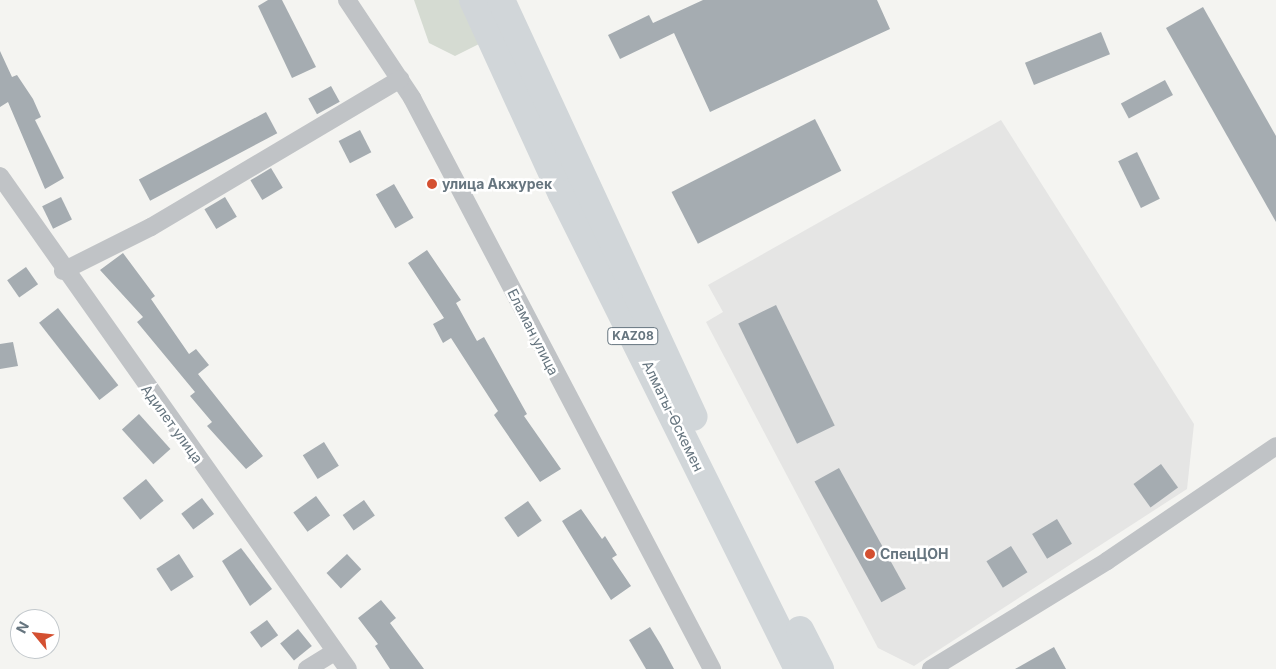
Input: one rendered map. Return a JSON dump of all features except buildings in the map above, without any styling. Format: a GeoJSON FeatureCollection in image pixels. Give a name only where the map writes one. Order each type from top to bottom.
{"type":"FeatureCollection","features":[{"type":"Feature","properties":{"kind":"main road","name":"Алматы-Өскемен"},"geometry":{"type":"LineString","coordinates":[[473,0],[562,194],[798,669]]}},
{"type":"Feature","properties":{"kind":"main road","name":"Алматы-Өскемен"},"geometry":{"type":"LineString","coordinates":[[501,0],[656,339],[820,669]]}},
{"type":"Feature","properties":{"kind":"street","name":"Еламан улица"},"geometry":{"type":"LineString","coordinates":[[347,0],[400,79],[712,669]]}},
{"type":"Feature","properties":{"kind":"street"},"geometry":{"type":"LineString","coordinates":[[63,271],[151,227],[400,79]]}},
{"type":"Feature","properties":{"kind":"street","name":"Адилет улица"},"geometry":{"type":"LineString","coordinates":[[0,176],[63,271],[348,669]]}},
{"type":"Feature","properties":{"kind":"street"},"geometry":{"type":"LineString","coordinates":[[931,669],[1107,561],[1276,446]]}},
{"type":"Feature","properties":{"kind":"street"},"geometry":{"type":"LineString","coordinates":[[306,669],[334,652]]}},
{"type":"Feature","properties":{"kind":"shaded area"},"geometry":{"type":"Polygon","coordinates":[[[414,0],[459,0],[479,44],[455,56],[429,43],[414,0]]]}},
{"type":"Feature","properties":{"kind":"shaded area"},"geometry":{"type":"Polygon","coordinates":[[[1001,120],[1194,424],[1187,489],[914,666],[878,648],[706,322],[723,312],[708,285],[1001,120]]]}},
{"type":"Feature","properties":{"kind":"place","name":"улица Акжурек"},"geometry":{"type":"Point","coordinates":[432,184]}},
{"type":"Feature","properties":{"kind":"place","name":"СпецЦОН"},"geometry":{"type":"Point","coordinates":[870,554]}}]}
